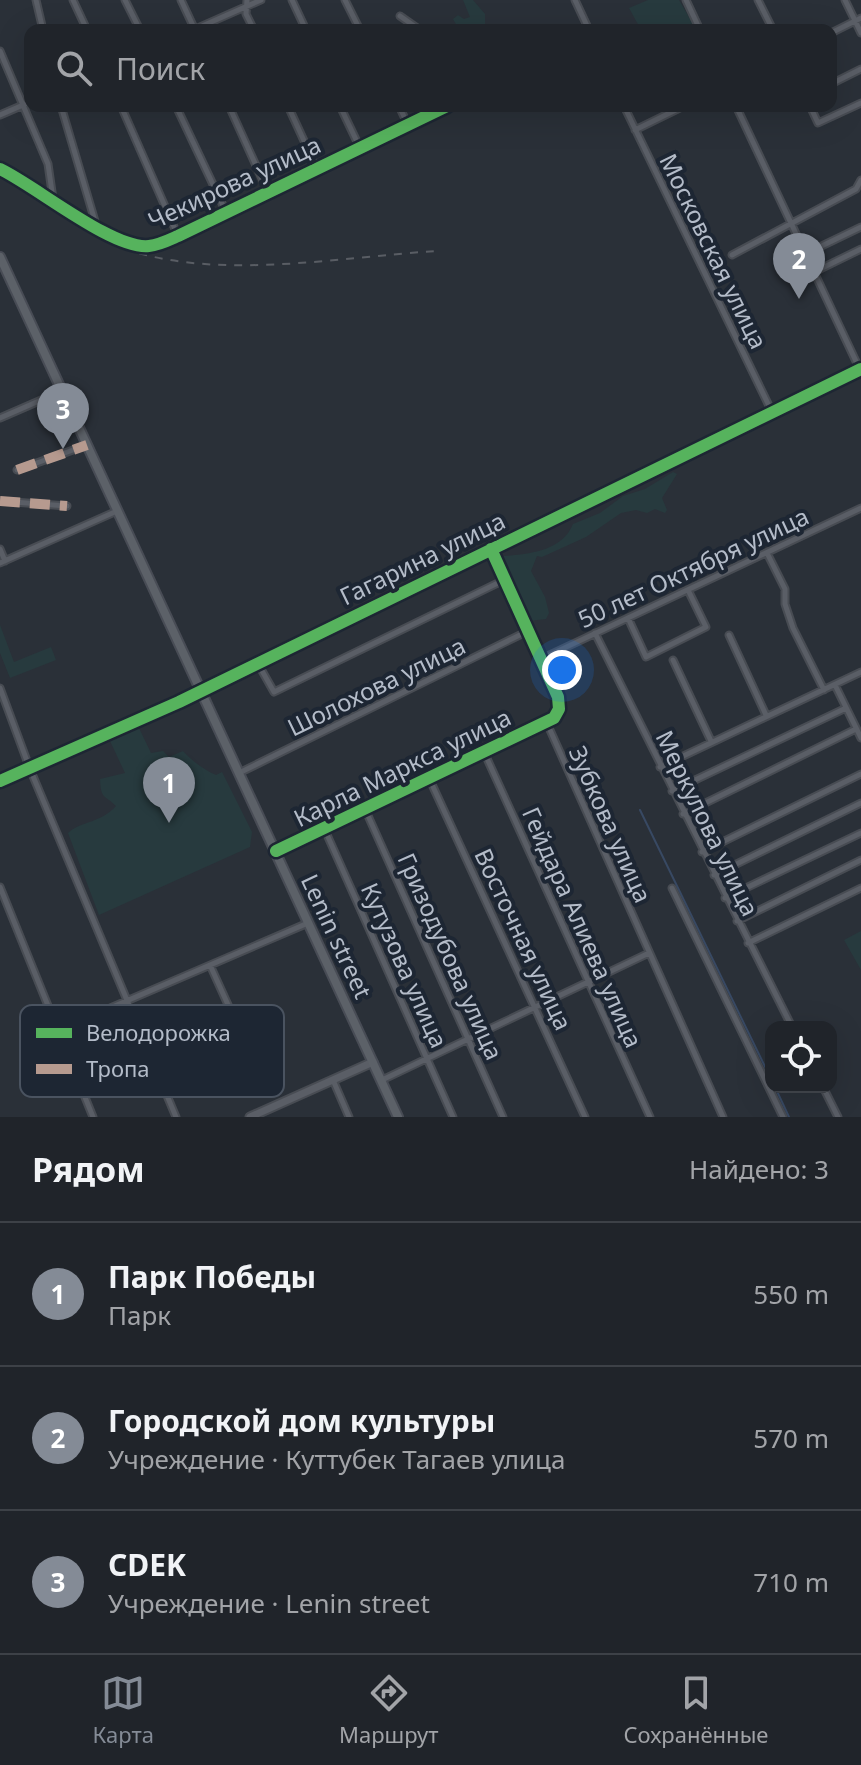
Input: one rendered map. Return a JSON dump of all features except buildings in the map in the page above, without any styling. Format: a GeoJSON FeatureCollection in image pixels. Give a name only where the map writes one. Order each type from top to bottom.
{"type":"FeatureCollection","features":[{"type":"Feature","properties":{"kind":"main road"},"geometry":{"type":"LineString","coordinates":[[0,257],[87,445]]}},
{"type":"Feature","properties":{"kind":"main road","name":"Lenin street"},"geometry":{"type":"LineString","coordinates":[[87,445],[398,1117]]}},
{"type":"Feature","properties":{"kind":"street"},"geometry":{"type":"LineString","coordinates":[[36,0],[42,24]]}},
{"type":"Feature","properties":{"kind":"street"},"geometry":{"type":"LineString","coordinates":[[73,0],[84,24]]}},
{"type":"Feature","properties":{"kind":"street"},"geometry":{"type":"LineString","coordinates":[[125,0],[137,24]]}},
{"type":"Feature","properties":{"kind":"street"},"geometry":{"type":"LineString","coordinates":[[181,0],[191,24]]}},
{"type":"Feature","properties":{"kind":"street"},"geometry":{"type":"LineString","coordinates":[[206,24],[247,3],[261,0]]}},
{"type":"Feature","properties":{"kind":"street"},"geometry":{"type":"LineString","coordinates":[[292,0],[303,24]]}},
{"type":"Feature","properties":{"kind":"street"},"geometry":{"type":"LineString","coordinates":[[345,0],[357,24]]}},
{"type":"Feature","properties":{"kind":"street"},"geometry":{"type":"LineString","coordinates":[[575,0],[586,24]]}},
{"type":"Feature","properties":{"kind":"street"},"geometry":{"type":"LineString","coordinates":[[686,0],[697,24]]}},
{"type":"Feature","properties":{"kind":"street"},"geometry":{"type":"LineString","coordinates":[[758,0],[770,24]]}},
{"type":"Feature","properties":{"kind":"street"},"geometry":{"type":"LineString","coordinates":[[845,0],[858,20],[861,33]]}},
{"type":"Feature","properties":{"kind":"street"},"geometry":{"type":"LineString","coordinates":[[247,3],[246,14],[251,24]]}},
{"type":"Feature","properties":{"kind":"street"},"geometry":{"type":"LineString","coordinates":[[400,16],[411,24]]}},
{"type":"Feature","properties":{"kind":"street"},"geometry":{"type":"LineString","coordinates":[[837,30],[858,20]]}},
{"type":"Feature","properties":{"kind":"street"},"geometry":{"type":"LineString","coordinates":[[0,51],[24,97]]}},
{"type":"Feature","properties":{"kind":"street"},"geometry":{"type":"LineString","coordinates":[[837,81],[861,69]]}},
{"type":"Feature","properties":{"kind":"street"},"geometry":{"type":"LineString","coordinates":[[813,112],[818,123],[861,103]]}},
{"type":"Feature","properties":{"kind":"street"},"geometry":{"type":"LineString","coordinates":[[0,115],[24,104]]}},
{"type":"Feature","properties":{"kind":"street"},"geometry":{"type":"LineString","coordinates":[[30,112],[48,164],[53,200]]}},
{"type":"Feature","properties":{"kind":"street"},"geometry":{"type":"LineString","coordinates":[[63,112],[97,228]]}},
{"type":"Feature","properties":{"kind":"street"},"geometry":{"type":"LineString","coordinates":[[124,112],[178,236]]}},
{"type":"Feature","properties":{"kind":"street"},"geometry":{"type":"LineString","coordinates":[[179,112],[226,212]]}},
{"type":"Feature","properties":{"kind":"street"},"geometry":{"type":"LineString","coordinates":[[232,112],[268,192]]}},
{"type":"Feature","properties":{"kind":"street"},"geometry":{"type":"LineString","coordinates":[[291,112],[317,169]]}},
{"type":"Feature","properties":{"kind":"street"},"geometry":{"type":"LineString","coordinates":[[343,112],[360,148]]}},
{"type":"Feature","properties":{"kind":"street"},"geometry":{"type":"LineString","coordinates":[[402,112],[408,125]]}},
{"type":"Feature","properties":{"kind":"street","name":"Чекирова улица"},"geometry":{"type":"LineString","coordinates":[[0,169],[113,238],[149,246],[178,236],[435,112]]}},
{"type":"Feature","properties":{"kind":"street","name":"Московская улица"},"geometry":{"type":"LineString","coordinates":[[627,112],[772,412]]}},
{"type":"Feature","properties":{"kind":"street"},"geometry":{"type":"LineString","coordinates":[[635,130],[672,112]]}},
{"type":"Feature","properties":{"kind":"street"},"geometry":{"type":"LineString","coordinates":[[739,112],[861,370]]}},
{"type":"Feature","properties":{"kind":"street"},"geometry":{"type":"LineString","coordinates":[[732,255],[856,189],[861,180]]}},
{"type":"Feature","properties":{"kind":"street"},"geometry":{"type":"LineString","coordinates":[[805,254],[861,227]]}},
{"type":"Feature","properties":{"kind":"street"},"geometry":{"type":"LineString","coordinates":[[814,272],[861,249]]}},
{"type":"Feature","properties":{"kind":"street","name":"Гагарина улица"},"geometry":{"type":"LineString","coordinates":[[0,781],[124,728],[861,370]]}},
{"type":"Feature","properties":{"kind":"street"},"geometry":{"type":"LineString","coordinates":[[0,418],[62,391]]}},
{"type":"Feature","properties":{"kind":"street"},"geometry":{"type":"LineString","coordinates":[[17,470],[87,445]]}},
{"type":"Feature","properties":{"kind":"street"},"geometry":{"type":"LineString","coordinates":[[0,501],[67,506]]}},
{"type":"Feature","properties":{"kind":"street","name":"50 лет Октября улица"},"geometry":{"type":"LineString","coordinates":[[541,659],[861,508]]}},
{"type":"Feature","properties":{"kind":"street"},"geometry":{"type":"LineString","coordinates":[[0,549],[2,562],[118,510]]}},
{"type":"Feature","properties":{"kind":"street"},"geometry":{"type":"LineString","coordinates":[[491,549],[558,697],[559,709],[554,718],[546,721]]}},
{"type":"Feature","properties":{"kind":"street"},"geometry":{"type":"LineString","coordinates":[[767,553],[785,589],[785,604],[793,628],[824,690]]}},
{"type":"Feature","properties":{"kind":"street"},"geometry":{"type":"LineString","coordinates":[[257,662],[274,692],[504,580]]}},
{"type":"Feature","properties":{"kind":"street"},"geometry":{"type":"LineString","coordinates":[[628,618],[646,657],[706,627],[688,590]]}},
{"type":"Feature","properties":{"kind":"street","name":"Шолохова улица"},"geometry":{"type":"LineString","coordinates":[[239,773],[528,631]]}},
{"type":"Feature","properties":{"kind":"street","name":"Меркулова улица"},"geometry":{"type":"LineString","coordinates":[[595,633],[789,1021]]}},
{"type":"Feature","properties":{"kind":"street"},"geometry":{"type":"LineString","coordinates":[[729,635],[766,715]]}},
{"type":"Feature","properties":{"kind":"street"},"geometry":{"type":"LineString","coordinates":[[673,660],[711,741]]}},
{"type":"Feature","properties":{"kind":"street"},"geometry":{"type":"LineString","coordinates":[[660,767],[861,672]]}},
{"type":"Feature","properties":{"kind":"street"},"geometry":{"type":"LineString","coordinates":[[835,685],[861,738]]}},
{"type":"Feature","properties":{"kind":"street"},"geometry":{"type":"LineString","coordinates":[[0,688],[30,769],[130,1005]]}},
{"type":"Feature","properties":{"kind":"street"},"geometry":{"type":"LineString","coordinates":[[672,791],[846,708]]}},
{"type":"Feature","properties":{"kind":"street","name":"Карла Маркса улица"},"geometry":{"type":"LineString","coordinates":[[276,851],[546,721]]}},
{"type":"Feature","properties":{"kind":"street","name":"Зубкова улица"},"geometry":{"type":"LineString","coordinates":[[546,721],[723,1117]]}},
{"type":"Feature","properties":{"kind":"street"},"geometry":{"type":"LineString","coordinates":[[683,814],[856,729]]}},
{"type":"Feature","properties":{"kind":"street","name":"Гейдара Алиева улица"},"geometry":{"type":"LineString","coordinates":[[484,752],[650,1117]]}},
{"type":"Feature","properties":{"kind":"street"},"geometry":{"type":"LineString","coordinates":[[702,852],[861,774]]}},
{"type":"Feature","properties":{"kind":"street","name":"Восточная улица"},"geometry":{"type":"LineString","coordinates":[[429,778],[585,1117]]}},
{"type":"Feature","properties":{"kind":"street"},"geometry":{"type":"LineString","coordinates":[[714,875],[861,803]]}},
{"type":"Feature","properties":{"kind":"street","name":"Гризодубова улица"},"geometry":{"type":"LineString","coordinates":[[365,809],[503,1117]]}},
{"type":"Feature","properties":{"kind":"street","name":"Кутузова улица"},"geometry":{"type":"LineString","coordinates":[[324,828],[453,1117]]}},
{"type":"Feature","properties":{"kind":"street"},"geometry":{"type":"LineString","coordinates":[[725,898],[861,833]]}},
{"type":"Feature","properties":{"kind":"street"},"geometry":{"type":"LineString","coordinates":[[737,921],[861,860]]}},
{"type":"Feature","properties":{"kind":"street"},"geometry":{"type":"LineString","coordinates":[[0,887],[49,1005]]}},
{"type":"Feature","properties":{"kind":"street"},"geometry":{"type":"LineString","coordinates":[[672,888],[783,1117]]}},
{"type":"Feature","properties":{"kind":"street"},"geometry":{"type":"LineString","coordinates":[[748,943],[861,888]]}},
{"type":"Feature","properties":{"kind":"street"},"geometry":{"type":"LineString","coordinates":[[116,1005],[309,923]]}},
{"type":"Feature","properties":{"kind":"street"},"geometry":{"type":"LineString","coordinates":[[381,1080],[649,953]]}},
{"type":"Feature","properties":{"kind":"street"},"geometry":{"type":"LineString","coordinates":[[210,965],[228,1005]]}},
{"type":"Feature","properties":{"kind":"street"},"geometry":{"type":"LineString","coordinates":[[250,1117],[263,1114],[373,1062]]}},
{"type":"Feature","properties":{"kind":"street"},"geometry":{"type":"LineString","coordinates":[[333,1080],[349,1117]]}},
{"type":"Feature","properties":{"kind":"street"},"geometry":{"type":"LineString","coordinates":[[826,1093],[838,1117]]}},
{"type":"Feature","properties":{"kind":"street"},"geometry":{"type":"LineString","coordinates":[[85,1097],[93,1117]]}},
{"type":"Feature","properties":{"kind":"street"},"geometry":{"type":"LineString","coordinates":[[168,1097],[176,1117]]}},
{"type":"Feature","properties":{"kind":"green space"},"geometry":{"type":"Polygon","coordinates":[[[463,0],[473,0],[485,14],[485,24],[456,24],[453,19],[458,15],[464,19],[470,17],[463,0]]]}},
{"type":"Feature","properties":{"kind":"green space"},"geometry":{"type":"Polygon","coordinates":[[[648,0],[679,0],[693,24],[638,24],[629,8],[648,0]]]}},
{"type":"Feature","properties":{"kind":"green space"},"geometry":{"type":"Polygon","coordinates":[[[673,472],[677,474],[662,498],[667,510],[665,513],[655,509],[647,513],[636,510],[621,513],[586,537],[542,557],[537,556],[531,571],[545,597],[549,613],[546,619],[529,621],[503,562],[504,556],[534,552],[553,545],[568,533],[573,524],[600,513],[623,496],[645,489],[673,472]]]}},
{"type":"Feature","properties":{"kind":"green space"},"geometry":{"type":"Polygon","coordinates":[[[0,625],[14,662],[51,647],[56,660],[10,678],[0,653],[0,625]]]}},
{"type":"Feature","properties":{"kind":"green space"},"geometry":{"type":"Polygon","coordinates":[[[139,728],[151,753],[163,751],[169,757],[183,751],[207,771],[216,775],[222,772],[252,832],[250,847],[99,915],[68,833],[104,816],[116,806],[104,796],[100,786],[100,779],[125,773],[110,741],[139,728]]]}},
{"type":"Feature","properties":{"kind":"green space"},"geometry":{"type":"Polygon","coordinates":[[[861,931],[861,970],[844,940],[861,931]]]}},
{"type":"Feature","properties":{"kind":"waterway"},"geometry":{"type":"LineString","coordinates":[[640,810],[765,1067]]}},
{"type":"Feature","properties":{"kind":"waterway"},"geometry":{"type":"LineString","coordinates":[[778,1093],[789,1117]]}},
{"type":"Feature","properties":{"kind":"railway"},"geometry":{"type":"LineString","coordinates":[[0,176],[110,243],[147,255],[187,262],[271,265],[437,251]]}},
{"type":"Feature","properties":{"kind":"marked path"},"geometry":{"type":"LineString","coordinates":[[17,470],[87,445]]}},
{"type":"Feature","properties":{"kind":"marked path"},"geometry":{"type":"LineString","coordinates":[[0,501],[67,506]]}},
{"type":"Feature","properties":{"kind":"cycle path"},"geometry":{"type":"LineString","coordinates":[[0,169],[96,228],[134,245],[149,246],[178,236],[435,112]]}},
{"type":"Feature","properties":{"kind":"cycle path"},"geometry":{"type":"LineString","coordinates":[[0,781],[179,702],[861,369]]}},
{"type":"Feature","properties":{"kind":"cycle path"},"geometry":{"type":"LineString","coordinates":[[276,851],[554,718],[559,709],[558,697],[491,549]]}},
{"type":"Feature","properties":{"kind":"place","name":"Городской дом культуры"},"geometry":{"type":"Point","coordinates":[799,299]}},
{"type":"Feature","properties":{"kind":"place","name":"CDEK"},"geometry":{"type":"Point","coordinates":[63,449]}},
{"type":"Feature","properties":{"kind":"place","name":"Парк Победы"},"geometry":{"type":"Point","coordinates":[169,823]}}]}
